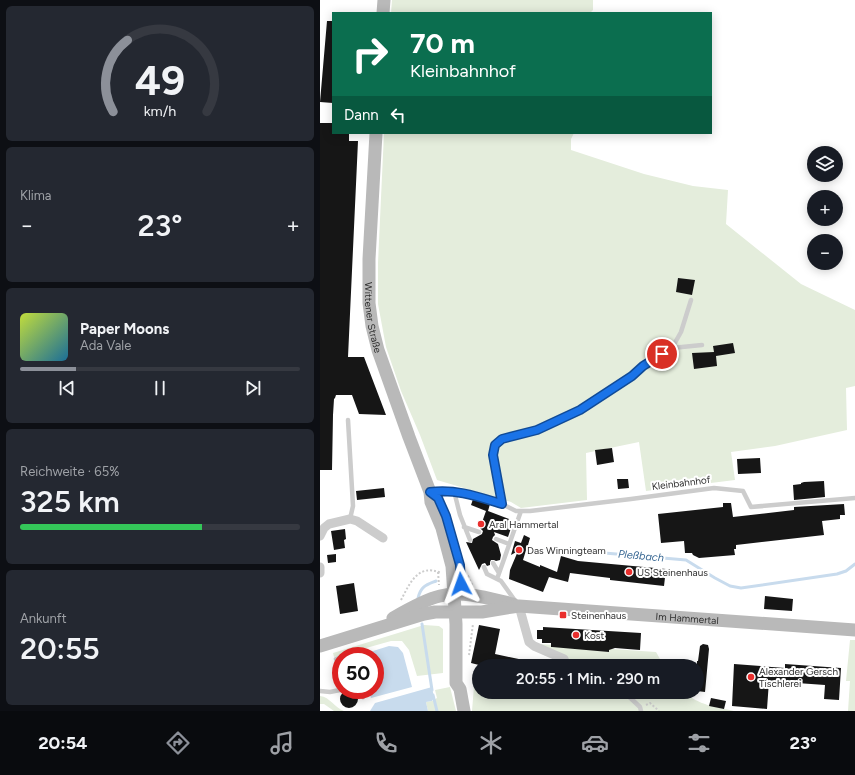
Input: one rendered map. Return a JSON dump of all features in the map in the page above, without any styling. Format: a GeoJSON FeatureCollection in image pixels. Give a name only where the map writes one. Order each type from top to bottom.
{"type":"FeatureCollection","features":[{"type":"Feature","properties":{"kind":"main road"},"geometry":{"type":"LineString","coordinates":[[383,12],[384,0]]}},
{"type":"Feature","properties":{"kind":"main road","name":"Wittener Straße"},"geometry":{"type":"LineString","coordinates":[[376,134],[369,259],[369,303],[372,326],[378,350],[430,492],[431,502],[442,528],[452,566],[458,594],[459,612],[456,683],[460,689],[464,711]]}},
{"type":"Feature","properties":{"kind":"main road"},"geometry":{"type":"LineString","coordinates":[[321,643],[372,630],[397,615],[425,602],[440,596],[458,594]]}},
{"type":"Feature","properties":{"kind":"main road","name":"Im Hammertal"},"geometry":{"type":"LineString","coordinates":[[458,594],[491,599],[519,606],[855,630]]}},
{"type":"Feature","properties":{"kind":"main road","name":"Im Hammertal"},"geometry":{"type":"LineString","coordinates":[[372,630],[435,612],[482,612],[519,606]]}},
{"type":"Feature","properties":{"kind":"street"},"geometry":{"type":"LineString","coordinates":[[320,536],[324,528],[329,524],[350,519],[357,521],[383,538]]}},
{"type":"Feature","properties":{"kind":"street"},"geometry":{"type":"LineString","coordinates":[[320,567],[320,573]]}},
{"type":"Feature","properties":{"kind":"street"},"geometry":{"type":"LineString","coordinates":[[519,606],[529,642],[534,646],[564,659]]}},
{"type":"Feature","properties":{"kind":"lane"},"geometry":{"type":"LineString","coordinates":[[672,348],[681,332],[691,300]]}},
{"type":"Feature","properties":{"kind":"lane"},"geometry":{"type":"LineString","coordinates":[[502,504],[493,455],[495,445],[502,439],[537,430],[580,410],[632,376],[643,366],[672,348],[702,345]]}},
{"type":"Feature","properties":{"kind":"lane"},"geometry":{"type":"LineString","coordinates":[[348,420],[353,506],[350,519]]}},
{"type":"Feature","properties":{"kind":"lane","name":"Kleinbahnhof"},"geometry":{"type":"LineString","coordinates":[[430,492],[444,490],[464,492],[502,504],[516,511],[631,499],[714,488],[743,491],[751,507],[855,498]]}},
{"type":"Feature","properties":{"kind":"lane"},"geometry":{"type":"LineString","coordinates":[[454,491],[464,527],[470,540]]}},
{"type":"Feature","properties":{"kind":"lane"},"geometry":{"type":"LineString","coordinates":[[499,580],[499,573],[521,511]]}},
{"type":"Feature","properties":{"kind":"lane"},"geometry":{"type":"LineString","coordinates":[[464,527],[477,533]]}},
{"type":"Feature","properties":{"kind":"lane"},"geometry":{"type":"LineString","coordinates":[[496,539],[509,544]]}},
{"type":"Feature","properties":{"kind":"lane"},"geometry":{"type":"LineString","coordinates":[[493,563],[499,573]]}},
{"type":"Feature","properties":{"kind":"lane"},"geometry":{"type":"LineString","coordinates":[[484,567],[487,574],[499,580],[519,606]]}},
{"type":"Feature","properties":{"kind":"lane"},"geometry":{"type":"LineString","coordinates":[[320,691],[332,692]]}},
{"type":"Feature","properties":{"kind":"lane"},"geometry":{"type":"LineString","coordinates":[[631,699],[640,709]]}},
{"type":"Feature","properties":{"kind":"path"},"geometry":{"type":"LineString","coordinates":[[399,604],[410,582],[416,575],[429,570],[438,572]]}},
{"type":"Feature","properties":{"kind":"path"},"geometry":{"type":"LineString","coordinates":[[469,655],[473,624]]}},
{"type":"Feature","properties":{"kind":"path"},"geometry":{"type":"LineString","coordinates":[[640,709],[650,703],[659,711]]}},
{"type":"Feature","properties":{"kind":"green space"},"geometry":{"type":"Polygon","coordinates":[[[392,0],[593,0],[593,10],[591,12],[391,12],[392,0]]]}},
{"type":"Feature","properties":{"kind":"green space"},"geometry":{"type":"Polygon","coordinates":[[[384,134],[574,134],[571,139],[571,150],[644,174],[693,186],[728,190],[726,224],[801,284],[855,310],[855,386],[846,388],[847,430],[775,446],[731,452],[735,480],[646,491],[639,442],[586,453],[587,500],[521,508],[511,502],[437,480],[401,391],[386,347],[378,304],[378,263],[384,134]]]}},
{"type":"Feature","properties":{"kind":"green space"},"geometry":{"type":"Polygon","coordinates":[[[424,625],[439,626],[443,629],[443,673],[417,676],[409,650],[402,641],[391,641],[370,647],[352,647],[424,625]]]}},
{"type":"Feature","properties":{"kind":"green space"},"geometry":{"type":"Polygon","coordinates":[[[850,640],[855,640],[855,711],[848,711],[850,681],[846,681],[850,640]]]}},
{"type":"Feature","properties":{"kind":"green space"},"geometry":{"type":"Polygon","coordinates":[[[539,644],[656,652],[660,659],[564,659],[539,644]]]}},
{"type":"Feature","properties":{"kind":"green space"},"geometry":{"type":"Polygon","coordinates":[[[450,687],[456,711],[428,711],[426,702],[437,698],[435,690],[450,687]]]}},
{"type":"Feature","properties":{"kind":"green space"},"geometry":{"type":"Polygon","coordinates":[[[320,696],[327,698],[338,708],[344,711],[334,711],[324,704],[320,704],[320,696]]]}},
{"type":"Feature","properties":{"kind":"green space"},"geometry":{"type":"Polygon","coordinates":[[[473,699],[694,699],[714,707],[734,711],[472,711],[473,699]]]}},
{"type":"Feature","properties":{"kind":"water"},"geometry":{"type":"Polygon","coordinates":[[[389,646],[398,647],[403,653],[412,687],[384,695],[384,648],[389,646]]]}},
{"type":"Feature","properties":{"kind":"water"},"geometry":{"type":"Polygon","coordinates":[[[432,687],[434,698],[432,701],[426,702],[428,711],[370,711],[375,703],[432,687]]]}},
{"type":"Feature","properties":{"kind":"building"},"geometry":{"type":"Polygon","coordinates":[[[327,21],[332,21],[332,103],[320,102],[327,21]]]}},
{"type":"Feature","properties":{"kind":"building"},"geometry":{"type":"Polygon","coordinates":[[[320,123],[332,123],[332,134],[349,134],[349,141],[358,141],[348,357],[364,357],[386,415],[359,414],[352,395],[336,395],[334,399],[333,415],[332,470],[320,470],[320,123]]]}},
{"type":"Feature","properties":{"kind":"building"},"geometry":{"type":"Polygon","coordinates":[[[678,278],[695,280],[692,295],[676,292],[678,278]]]}},
{"type":"Feature","properties":{"kind":"building"},"geometry":{"type":"Polygon","coordinates":[[[733,343],[735,353],[716,356],[717,366],[694,369],[692,353],[714,352],[713,346],[733,343]]]}},
{"type":"Feature","properties":{"kind":"building"},"geometry":{"type":"Polygon","coordinates":[[[612,448],[614,462],[597,465],[595,450],[612,448]]]}},
{"type":"Feature","properties":{"kind":"building"},"geometry":{"type":"Polygon","coordinates":[[[760,458],[761,473],[738,474],[737,459],[760,458]]]}},
{"type":"Feature","properties":{"kind":"building"},"geometry":{"type":"Polygon","coordinates":[[[617,479],[628,479],[629,488],[618,489],[617,479]]]}},
{"type":"Feature","properties":{"kind":"building"},"geometry":{"type":"Polygon","coordinates":[[[824,481],[825,497],[794,500],[793,485],[804,482],[824,481]]]}},
{"type":"Feature","properties":{"kind":"building"},"geometry":{"type":"Polygon","coordinates":[[[384,488],[385,497],[357,500],[356,491],[384,488]]]}},
{"type":"Feature","properties":{"kind":"building"},"geometry":{"type":"Polygon","coordinates":[[[473,499],[490,504],[488,511],[509,519],[512,525],[508,537],[494,532],[495,535],[492,540],[498,544],[501,555],[500,560],[491,560],[490,565],[487,566],[485,563],[482,564],[479,570],[466,542],[472,543],[473,539],[482,534],[483,531],[480,528],[486,511],[471,505],[473,499]]]}},
{"type":"Feature","properties":{"kind":"building"},"geometry":{"type":"Polygon","coordinates":[[[723,503],[731,503],[733,517],[794,510],[794,507],[844,504],[845,515],[840,515],[840,519],[822,521],[824,535],[736,545],[736,549],[734,549],[735,555],[699,558],[692,553],[685,553],[684,541],[661,543],[658,514],[723,507],[723,503]]]}},
{"type":"Feature","properties":{"kind":"building"},"geometry":{"type":"Polygon","coordinates":[[[345,529],[345,548],[334,550],[331,531],[345,529]]]}},
{"type":"Feature","properties":{"kind":"building"},"geometry":{"type":"Polygon","coordinates":[[[524,535],[530,538],[528,545],[530,546],[527,547],[523,560],[540,567],[540,565],[557,572],[561,556],[578,561],[666,569],[664,586],[610,580],[610,578],[570,573],[568,582],[549,577],[543,592],[509,579],[510,570],[518,551],[511,555],[515,541],[521,543],[524,535]]]}},
{"type":"Feature","properties":{"kind":"building"},"geometry":{"type":"Polygon","coordinates":[[[336,554],[336,562],[328,563],[327,555],[336,554]]]}},
{"type":"Feature","properties":{"kind":"building"},"geometry":{"type":"Polygon","coordinates":[[[354,583],[358,611],[340,614],[336,586],[354,583]]]}},
{"type":"Feature","properties":{"kind":"building"},"geometry":{"type":"Polygon","coordinates":[[[765,596],[793,599],[792,611],[764,609],[765,596]]]}},
{"type":"Feature","properties":{"kind":"building"},"geometry":{"type":"Polygon","coordinates":[[[479,625],[500,629],[495,654],[519,659],[472,659],[471,663],[479,625]]]}},
{"type":"Feature","properties":{"kind":"building"},"geometry":{"type":"Polygon","coordinates":[[[543,627],[641,633],[640,650],[615,648],[609,650],[609,652],[551,647],[551,643],[542,643],[542,639],[537,639],[537,630],[543,630],[543,627]]]}},
{"type":"Feature","properties":{"kind":"building"},"geometry":{"type":"Polygon","coordinates":[[[703,644],[708,645],[709,649],[705,692],[704,659],[698,659],[700,646],[703,644]]]}},
{"type":"Feature","properties":{"kind":"building"},"geometry":{"type":"Polygon","coordinates":[[[734,664],[785,668],[785,664],[841,668],[839,700],[824,699],[825,685],[769,681],[767,709],[732,706],[734,664]]]}},
{"type":"Feature","properties":{"kind":"building"},"geometry":{"type":"Polygon","coordinates":[[[711,698],[726,701],[724,709],[709,706],[711,698]]]}},
{"type":"Feature","properties":{"kind":"building"},"geometry":{"type":"Polygon","coordinates":[[[340,699],[358,699],[358,703],[353,708],[345,708],[340,703],[340,699]]]}},
{"type":"Feature","properties":{"kind":"waterway","name":"Pleßbach"},"geometry":{"type":"LineString","coordinates":[[537,550],[558,549],[686,560],[730,586],[741,588],[837,574],[846,571],[855,564]]}},
{"type":"Feature","properties":{"kind":"waterway","name":"Pleßbach"},"geometry":{"type":"LineString","coordinates":[[418,598],[424,586],[436,581]]}},
{"type":"Feature","properties":{"kind":"waterway","name":"Pleßbach"},"geometry":{"type":"LineString","coordinates":[[422,624],[432,690]]}},
{"type":"Feature","properties":{"kind":"waterway","name":"Pleßbach"},"geometry":{"type":"LineString","coordinates":[[433,695],[437,711]]}},
{"type":"Feature","properties":{"kind":"place","name":"Aral Hammertal"},"geometry":{"type":"Point","coordinates":[481,524]}},
{"type":"Feature","properties":{"kind":"place","name":"Das Winningteam"},"geometry":{"type":"Point","coordinates":[519,550]}},
{"type":"Feature","properties":{"kind":"place","name":"US Steinenhaus"},"geometry":{"type":"Point","coordinates":[629,572]}},
{"type":"Feature","properties":{"kind":"place","name":"Steinenhaus"},"geometry":{"type":"Point","coordinates":[563,615]}},
{"type":"Feature","properties":{"kind":"place","name":"Kost"},"geometry":{"type":"Point","coordinates":[576,635]}},
{"type":"Feature","properties":{"kind":"place","name":"Alexander Gersch Tischlerei"},"geometry":{"type":"Point","coordinates":[751,677]}},
{"type":"Feature","properties":{"kind":"route"},"geometry":{"type":"LineString","coordinates":[[461,584],[460,565],[446,516],[438,498],[430,492],[444,490],[464,492],[502,504],[493,455],[495,445],[502,439],[537,430],[580,410],[632,376],[643,366],[662,354]]}}]}
